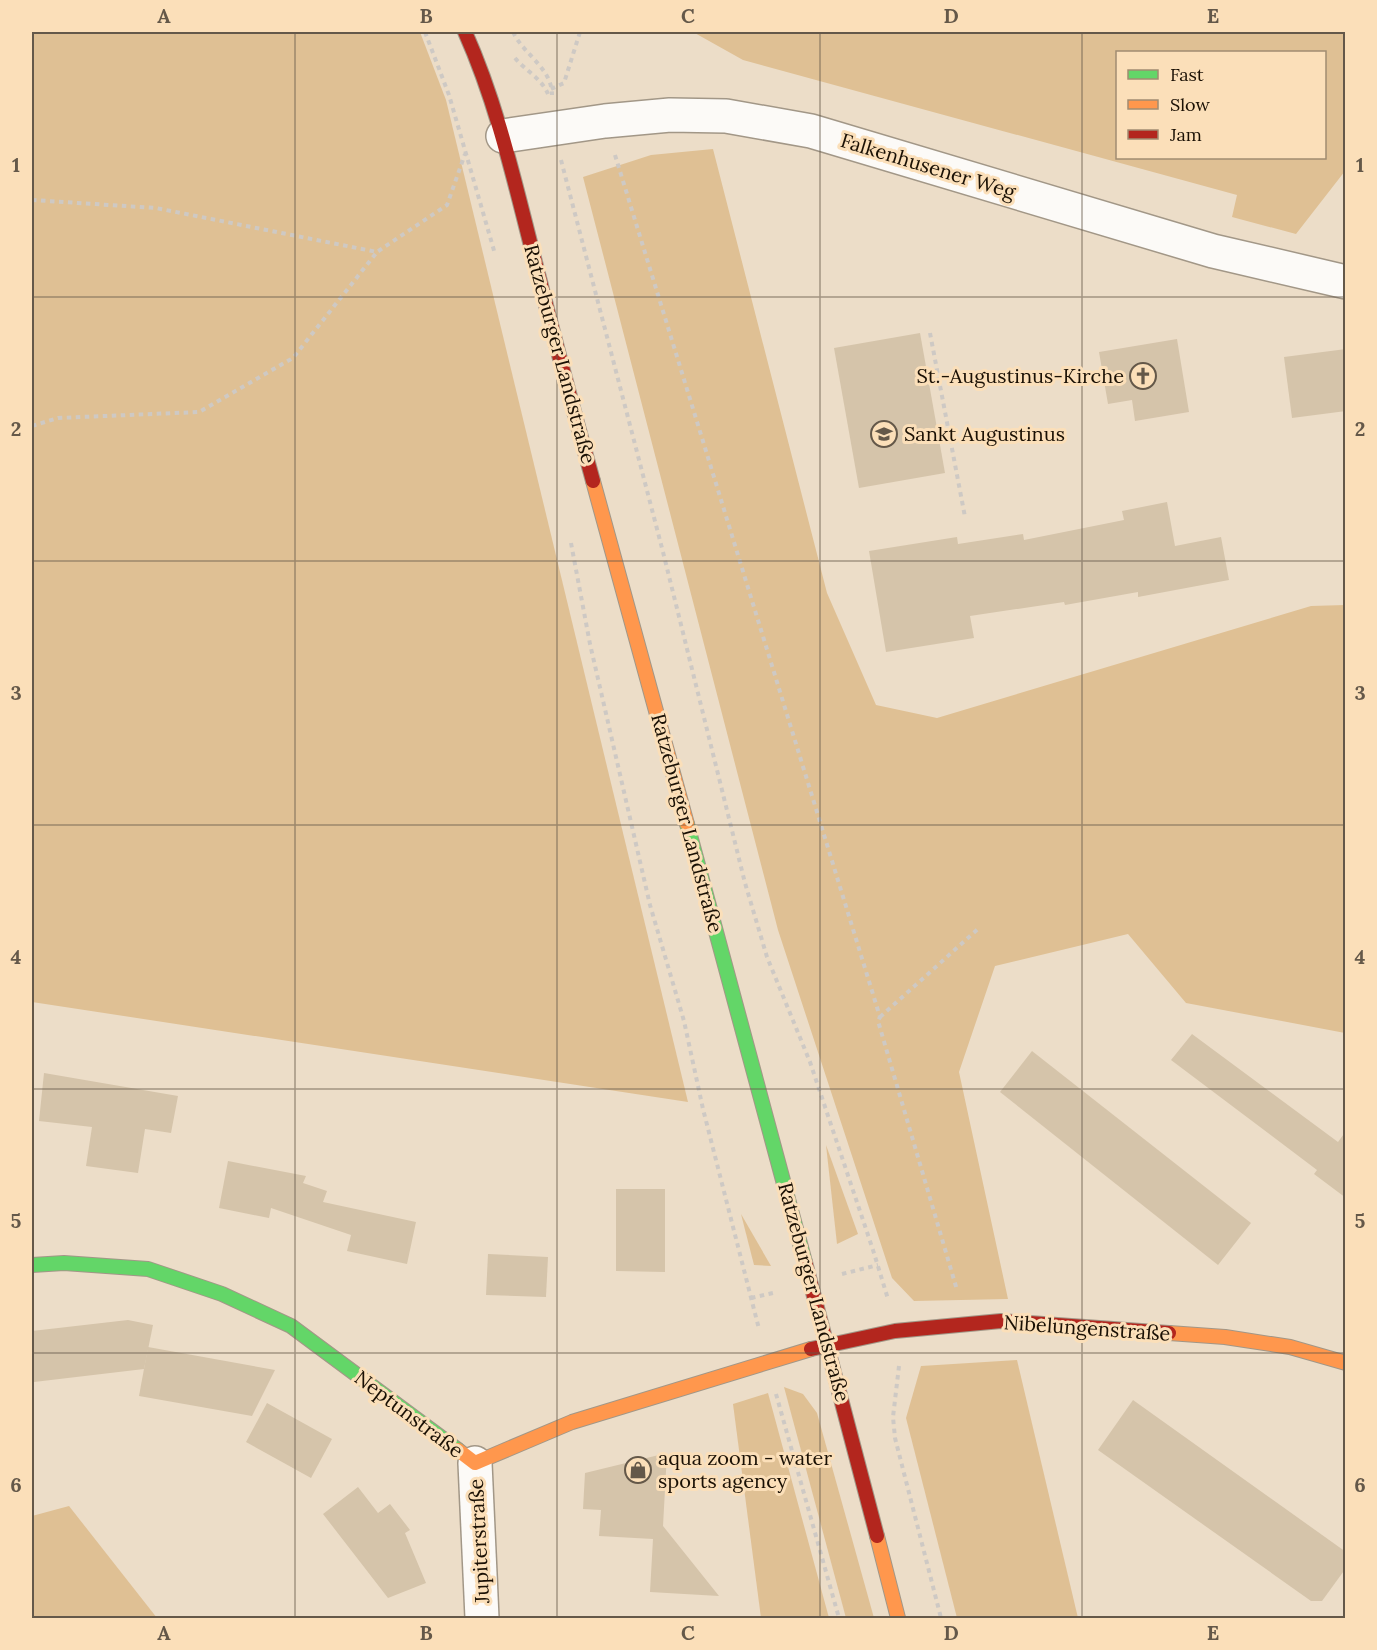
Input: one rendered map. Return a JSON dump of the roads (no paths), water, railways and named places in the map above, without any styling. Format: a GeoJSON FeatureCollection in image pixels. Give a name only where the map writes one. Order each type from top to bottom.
{"type":"FeatureCollection","features":[{"type":"Feature","properties":{"kind":"main road","name":"Ratzeburger Landstraße"},"geometry":{"type":"LineString","coordinates":[[465,32],[480,65],[503,136],[564,377],[746,1035],[898,1618]]}},
{"type":"Feature","properties":{"kind":"main road","name":"Neptunstraße"},"geometry":{"type":"LineString","coordinates":[[32,1265],[64,1263],[148,1269],[222,1294],[291,1326],[475,1463],[572,1422],[827,1344]]}},
{"type":"Feature","properties":{"kind":"main road","name":"Nibelungenstraße"},"geometry":{"type":"LineString","coordinates":[[827,1344],[895,1331],[1001,1321],[1225,1337],[1290,1347],[1346,1363]]}},
{"type":"Feature","properties":{"kind":"street","name":"Falkenhusener Weg"},"geometry":{"type":"LineString","coordinates":[[503,136],[605,121],[670,115],[726,116],[811,131],[1213,252],[1346,282]]}},
{"type":"Feature","properties":{"kind":"street","name":"Jupiterstraße"},"geometry":{"type":"LineString","coordinates":[[475,1463],[482,1618]]}},
{"type":"Feature","properties":{"kind":"place","name":"St.-Augustinus-Kirche"},"geometry":{"type":"Point","coordinates":[1143,376]}},
{"type":"Feature","properties":{"kind":"place","name":"Sankt Augustinus"},"geometry":{"type":"Point","coordinates":[884,434]}},
{"type":"Feature","properties":{"kind":"place","name":"aqua zoom - water sports agency"},"geometry":{"type":"Point","coordinates":[638,1470]}}]}
